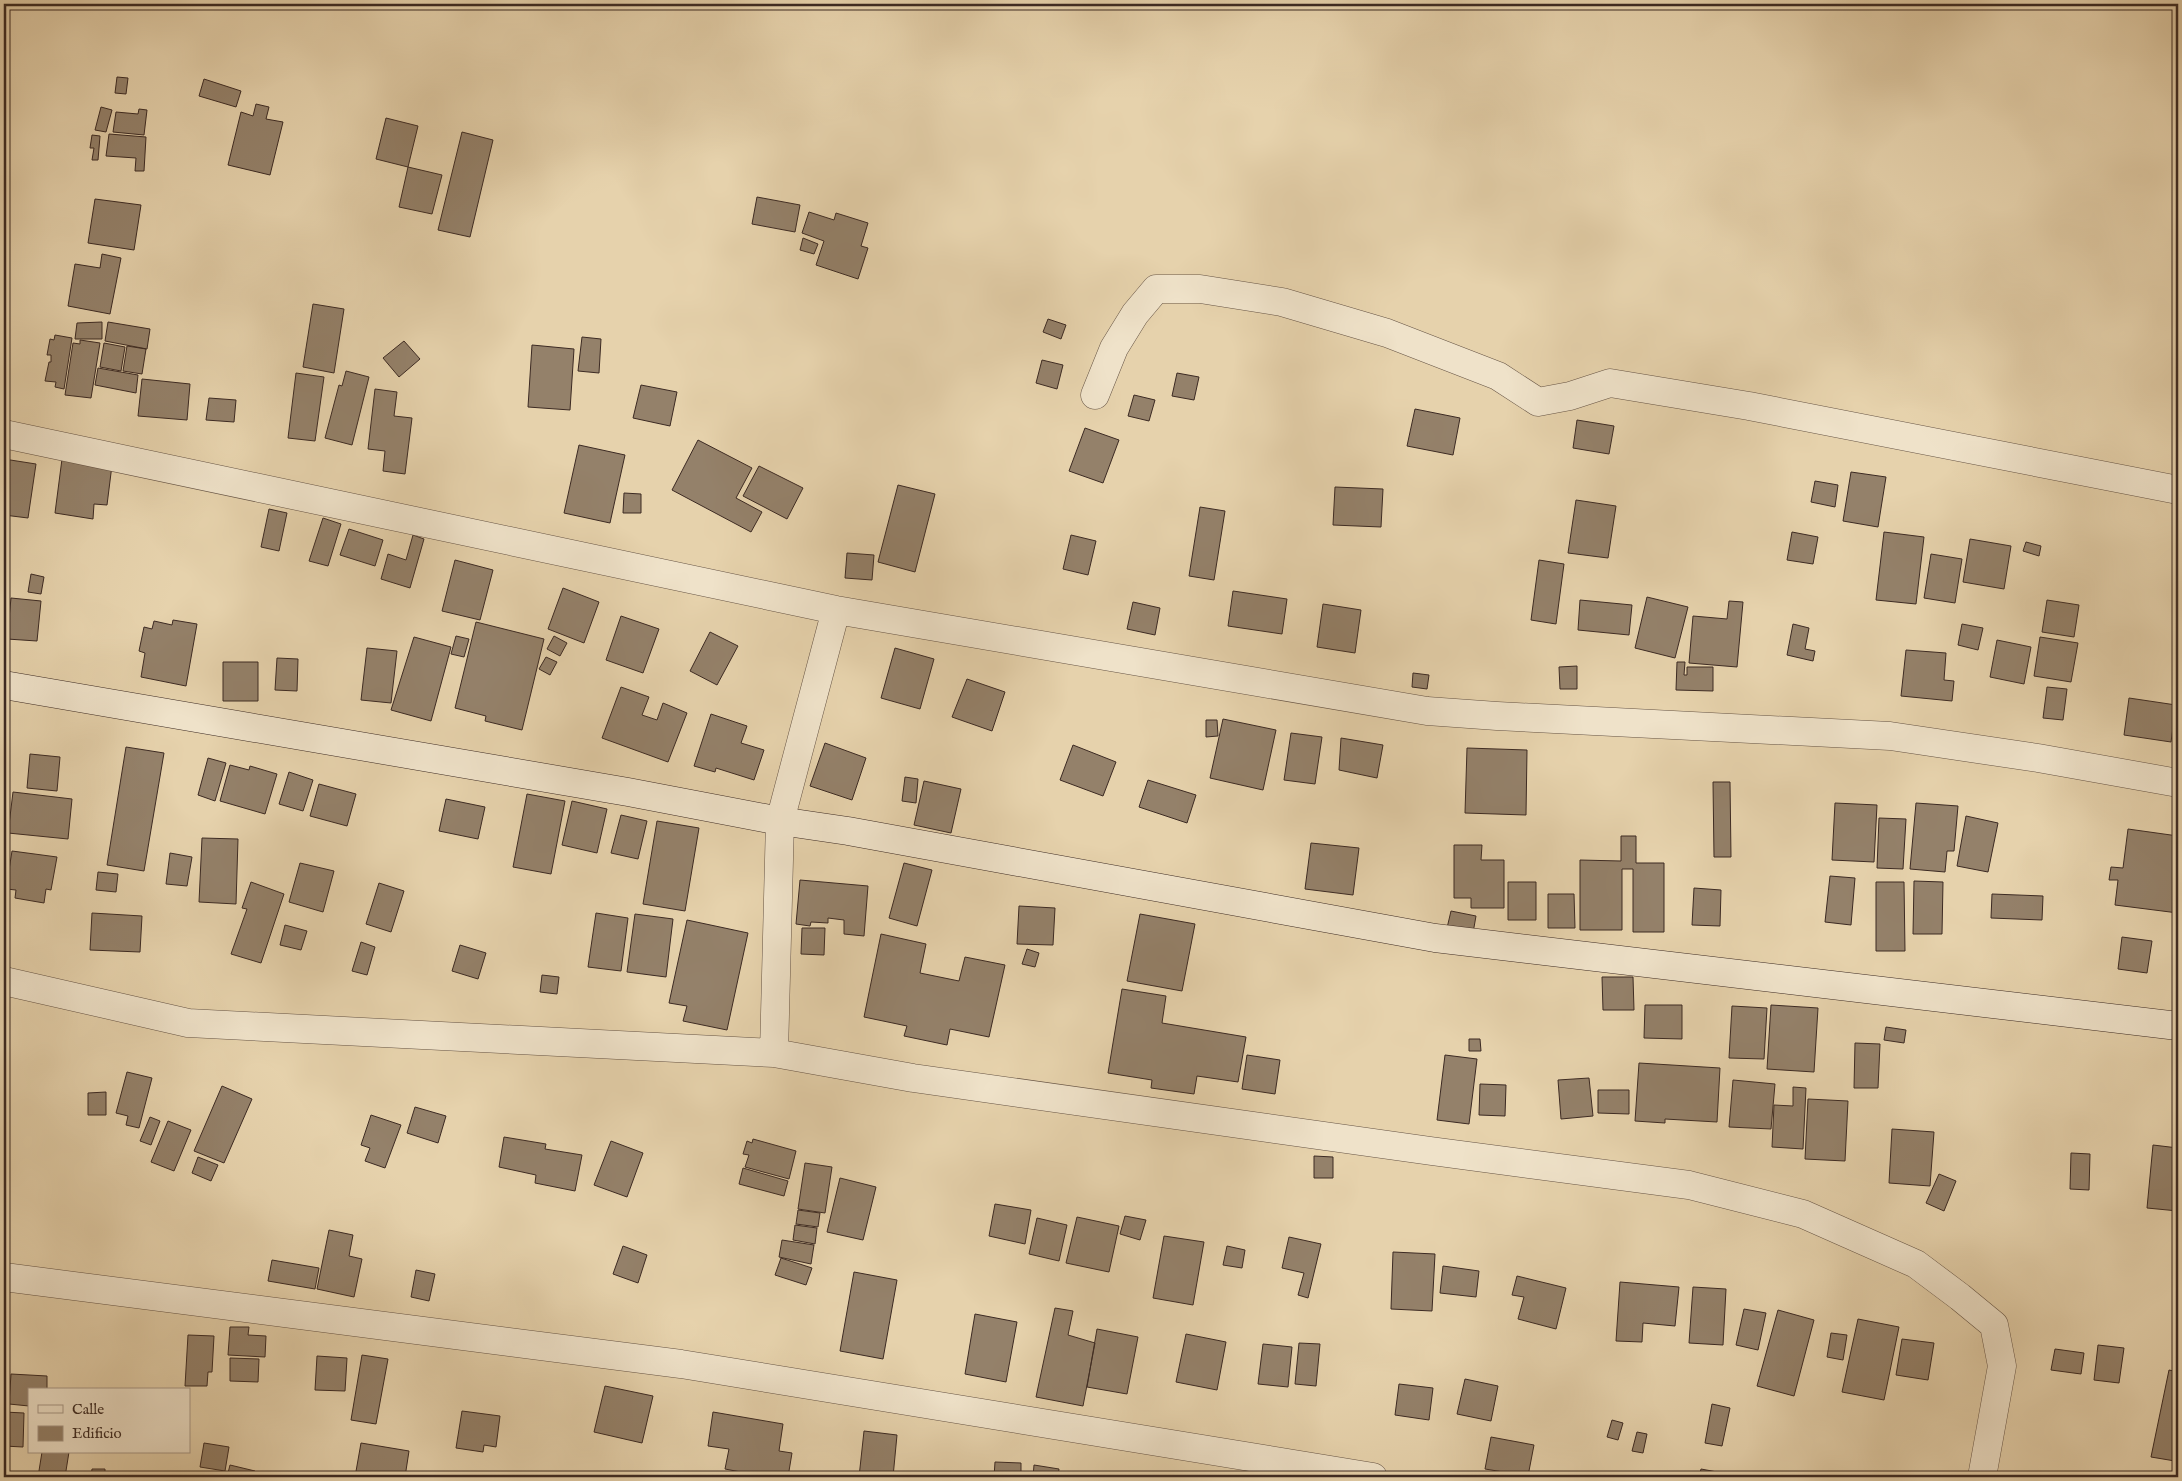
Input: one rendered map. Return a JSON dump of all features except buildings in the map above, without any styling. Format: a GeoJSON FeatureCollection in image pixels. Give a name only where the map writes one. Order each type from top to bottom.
{"type":"FeatureCollection","features":[{"type":"Feature","properties":{"kind":"street"},"geometry":{"type":"LineString","coordinates":[[1095,395],[1114,348],[1135,314],[1156,289],[1200,289],[1282,302],[1387,333],[1498,376],[1538,402],[1570,396],[1610,383],[1749,406],[2178,490]]}},
{"type":"Feature","properties":{"kind":"street"},"geometry":{"type":"LineString","coordinates":[[4,434],[836,610],[1427,710],[1497,716],[1890,736],[2038,758],[2178,782]]}},
{"type":"Feature","properties":{"kind":"street"},"geometry":{"type":"LineString","coordinates":[[774,1053],[780,821],[836,610]]}},
{"type":"Feature","properties":{"kind":"street"},"geometry":{"type":"LineString","coordinates":[[4,685],[628,792],[1435,938],[2178,1026]]}},
{"type":"Feature","properties":{"kind":"street"},"geometry":{"type":"LineString","coordinates":[[4,982],[188,1023],[774,1053],[913,1078],[1431,1151],[1689,1184],[1803,1214],[1916,1264],[1994,1325],[2002,1366],[1982,1477]]}},
{"type":"Feature","properties":{"kind":"street"},"geometry":{"type":"LineString","coordinates":[[4,1277],[681,1364],[1333,1474],[1373,1477]]}}]}
